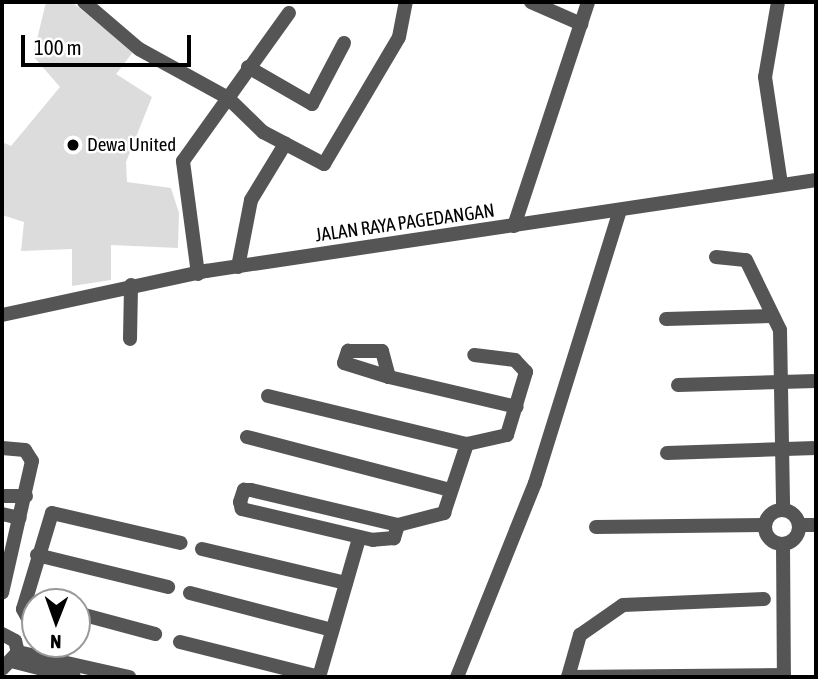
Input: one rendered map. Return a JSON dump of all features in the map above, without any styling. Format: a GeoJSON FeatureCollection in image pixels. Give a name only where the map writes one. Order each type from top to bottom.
{"type":"FeatureCollection","features":[{"type":"Feature","properties":{"kind":"street"},"geometry":{"type":"LineString","coordinates":[[84,2],[160,64],[228,98],[285,144],[328,162],[399,37],[406,2]]}},
{"type":"Feature","properties":{"kind":"street"},"geometry":{"type":"LineString","coordinates":[[531,2],[581,24]]}},
{"type":"Feature","properties":{"kind":"street"},"geometry":{"type":"LineString","coordinates":[[514,226],[588,2]]}},
{"type":"Feature","properties":{"kind":"street"},"geometry":{"type":"LineString","coordinates":[[778,2],[765,76],[782,184]]}},
{"type":"Feature","properties":{"kind":"street"},"geometry":{"type":"LineString","coordinates":[[198,274],[181,169],[248,67],[289,13]]}},
{"type":"Feature","properties":{"kind":"street"},"geometry":{"type":"LineString","coordinates":[[248,67],[312,104],[344,43]]}},
{"type":"Feature","properties":{"kind":"street"},"geometry":{"type":"LineString","coordinates":[[238,267],[251,200],[285,144]]}},
{"type":"Feature","properties":{"kind":"street"},"geometry":{"type":"LineString","coordinates":[[809,181],[816,195]]}},
{"type":"Feature","properties":{"kind":"street","name":"JALAN RAYA PAGEDANGAN"},"geometry":{"type":"LineString","coordinates":[[2,315],[131,285],[238,267],[809,181]]}},
{"type":"Feature","properties":{"kind":"street"},"geometry":{"type":"LineString","coordinates":[[457,677],[536,483],[620,210]]}},
{"type":"Feature","properties":{"kind":"street"},"geometry":{"type":"LineString","coordinates":[[716,257],[746,260],[780,330],[783,510],[799,525],[816,525]]}},
{"type":"Feature","properties":{"kind":"street"},"geometry":{"type":"LineString","coordinates":[[130,339],[131,285]]}},
{"type":"Feature","properties":{"kind":"street"},"geometry":{"type":"LineString","coordinates":[[666,319],[772,316]]}},
{"type":"Feature","properties":{"kind":"street"},"geometry":{"type":"LineString","coordinates":[[268,396],[467,444],[504,438],[517,407],[523,364],[474,355]]}},
{"type":"Feature","properties":{"kind":"street"},"geometry":{"type":"LineString","coordinates":[[389,377],[517,407]]}},
{"type":"Feature","properties":{"kind":"street"},"geometry":{"type":"LineString","coordinates":[[678,385],[816,381]]}},
{"type":"Feature","properties":{"kind":"street"},"geometry":{"type":"LineString","coordinates":[[247,437],[450,490]]}},
{"type":"Feature","properties":{"kind":"street"},"geometry":{"type":"LineString","coordinates":[[398,525],[391,540],[359,538],[242,509],[243,493],[398,525],[444,513],[467,444]]}},
{"type":"Feature","properties":{"kind":"street"},"geometry":{"type":"LineString","coordinates":[[2,449],[20,448],[31,458],[26,496],[5,566],[2,593]]}},
{"type":"Feature","properties":{"kind":"street"},"geometry":{"type":"LineString","coordinates":[[667,453],[816,448]]}},
{"type":"Feature","properties":{"kind":"street"},"geometry":{"type":"LineString","coordinates":[[2,496],[26,496]]}},
{"type":"Feature","properties":{"kind":"street"},"geometry":{"type":"LineString","coordinates":[[596,527],[765,525],[783,510]]}},
{"type":"Feature","properties":{"kind":"street"},"geometry":{"type":"LineString","coordinates":[[32,588],[46,518],[58,511],[181,542]]}},
{"type":"Feature","properties":{"kind":"street"},"geometry":{"type":"LineString","coordinates":[[2,514],[20,518]]}},
{"type":"Feature","properties":{"kind":"street"},"geometry":{"type":"LineString","coordinates":[[765,525],[767,535],[783,544]]}},
{"type":"Feature","properties":{"kind":"street"},"geometry":{"type":"LineString","coordinates":[[764,599],[623,604],[580,635],[568,677],[784,676],[783,544],[799,525]]}},
{"type":"Feature","properties":{"kind":"street"},"geometry":{"type":"LineString","coordinates":[[180,642],[319,677],[359,538]]}},
{"type":"Feature","properties":{"kind":"street"},"geometry":{"type":"LineString","coordinates":[[202,549],[346,583]]}},
{"type":"Feature","properties":{"kind":"street"},"geometry":{"type":"LineString","coordinates":[[37,555],[168,587]]}},
{"type":"Feature","properties":{"kind":"street"},"geometry":{"type":"LineString","coordinates":[[190,593],[331,630]]}},
{"type":"Feature","properties":{"kind":"street"},"geometry":{"type":"LineString","coordinates":[[91,617],[155,634]]}},
{"type":"Feature","properties":{"kind":"street"},"geometry":{"type":"LineString","coordinates":[[2,634],[12,661],[39,661],[129,677]]}},
{"type":"Feature","properties":{"kind":"street"},"geometry":{"type":"LineString","coordinates":[[39,661],[74,677]]}},
{"type":"Feature","properties":{"kind":"shaded area","name":"Dewa United"},"geometry":{"type":"Polygon","coordinates":[[[46,2],[72,2],[133,52],[116,74],[152,97],[126,162],[127,182],[171,188],[179,213],[178,248],[111,245],[111,280],[72,286],[72,249],[21,251],[24,222],[2,215],[2,142],[11,146],[60,87],[33,56],[46,2]]]}},
{"type":"Feature","properties":{"kind":"place","name":"Dewa United"},"geometry":{"type":"Point","coordinates":[73,145]}}]}
